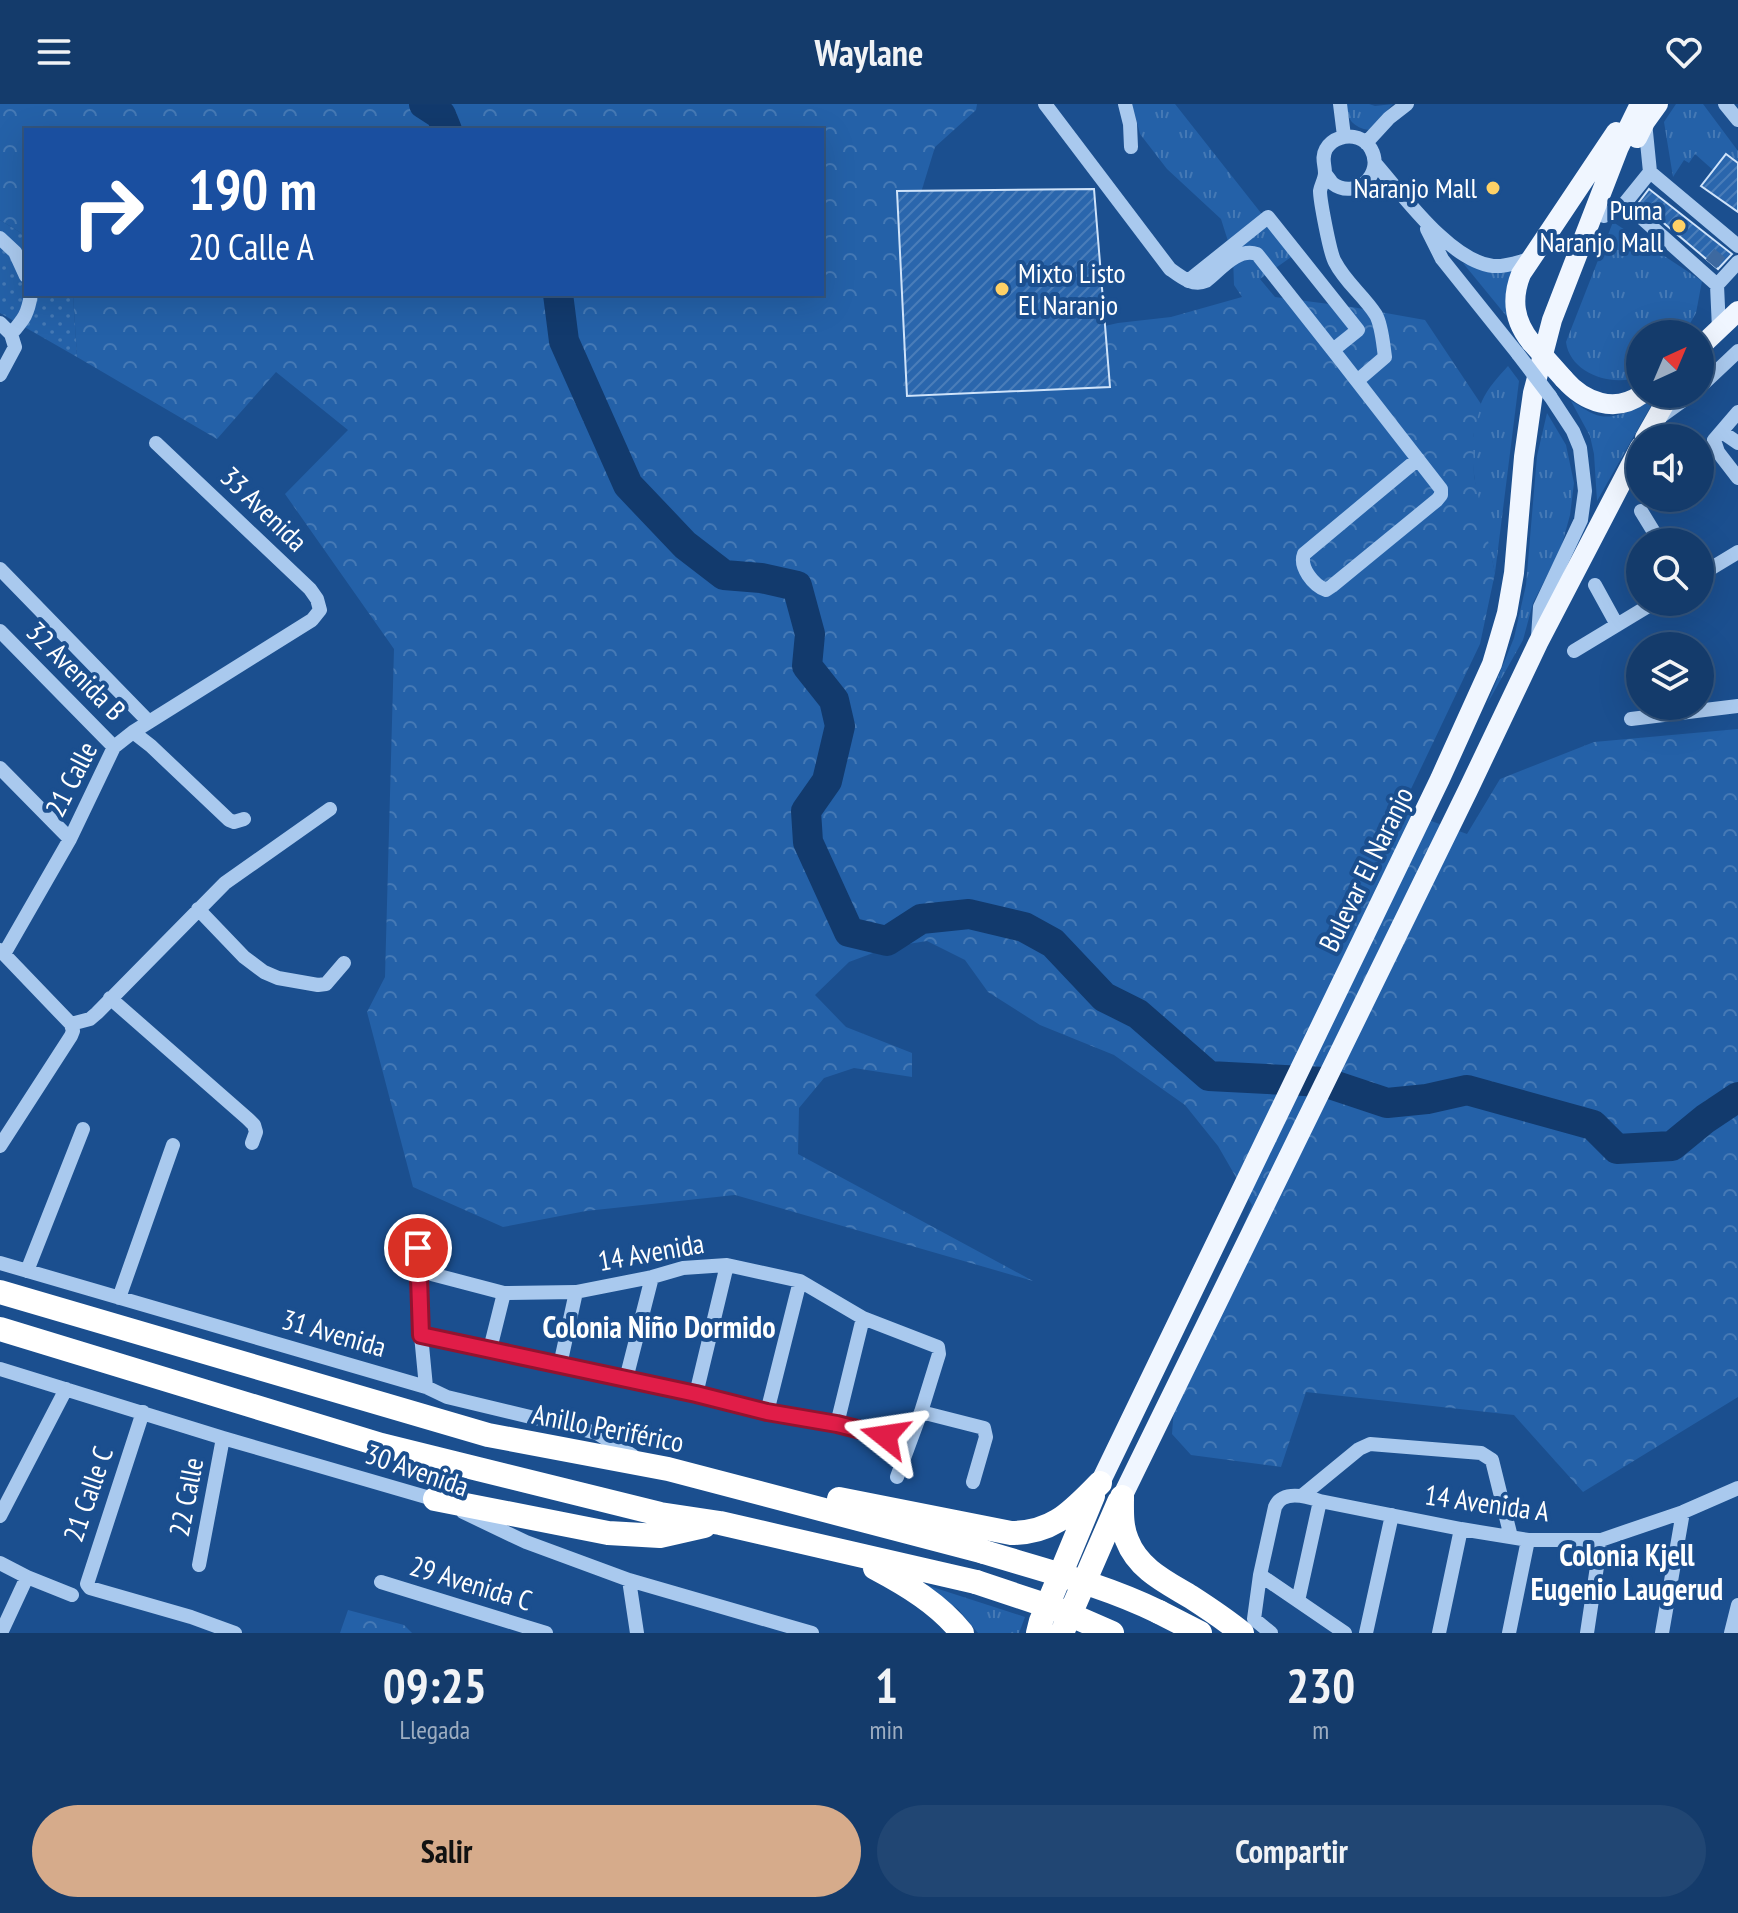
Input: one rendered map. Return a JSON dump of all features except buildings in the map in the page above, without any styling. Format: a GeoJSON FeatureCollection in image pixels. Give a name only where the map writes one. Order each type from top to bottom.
{"type":"FeatureCollection","features":[{"type":"Feature","properties":{"kind":"highway","name":"Anillo Periférico"},"geometry":{"type":"LineString","coordinates":[[0,1292],[488,1435],[647,1465],[984,1552],[1128,1598],[1200,1633]]}},
{"type":"Feature","properties":{"kind":"highway"},"geometry":{"type":"LineString","coordinates":[[0,1329],[381,1445],[660,1514],[720,1523],[976,1582],[1057,1609],[1112,1633]]}},
{"type":"Feature","properties":{"kind":"highway"},"geometry":{"type":"LineString","coordinates":[[735,1487],[808,1493],[1023,1533],[1045,1528],[1066,1517],[1106,1472]]}},
{"type":"Feature","properties":{"kind":"highway"},"geometry":{"type":"LineString","coordinates":[[1038,1633],[1089,1504],[1106,1472]]}},
{"type":"Feature","properties":{"kind":"highway"},"geometry":{"type":"LineString","coordinates":[[1062,1633],[1122,1497]]}},
{"type":"Feature","properties":{"kind":"highway"},"geometry":{"type":"LineString","coordinates":[[1122,1497],[1127,1541],[1148,1569],[1242,1633]]}},
{"type":"Feature","properties":{"kind":"highway"},"geometry":{"type":"LineString","coordinates":[[435,1499],[608,1533],[660,1536],[720,1523]]}},
{"type":"Feature","properties":{"kind":"highway"},"geometry":{"type":"LineString","coordinates":[[844,1552],[907,1585],[949,1616],[962,1633]]}},
{"type":"Feature","properties":{"kind":"main road","name":"Bulevar El Naranjo"},"geometry":{"type":"LineString","coordinates":[[1106,1472],[1440,779],[1492,664],[1514,573],[1533,393],[1552,320],[1619,147],[1641,110],[1658,104]]}},
{"type":"Feature","properties":{"kind":"main road","name":"Bulevar El Naranjo"},"geometry":{"type":"LineString","coordinates":[[1581,248],[1604,216],[1641,110]]}},
{"type":"Feature","properties":{"kind":"main road"},"geometry":{"type":"LineString","coordinates":[[1626,402],[1612,405],[1594,402],[1575,392],[1564,379],[1524,348],[1515,305],[1517,284],[1530,259],[1590,169],[1641,110]]}},
{"type":"Feature","properties":{"kind":"main road"},"geometry":{"type":"LineString","coordinates":[[1714,334],[1738,311]]}},
{"type":"Feature","properties":{"kind":"main road","name":"Bulevar El Naranjo"},"geometry":{"type":"LineString","coordinates":[[1122,1497],[1538,643],[1626,474]]}},
{"type":"Feature","properties":{"kind":"street"},"geometry":{"type":"LineString","coordinates":[[1045,104],[1170,269],[1188,281],[1200,284],[1241,254],[1257,254],[1333,350],[1418,459],[1441,489],[1437,500],[1332,586],[1326,590],[1320,587],[1303,565],[1304,554],[1418,459]]}},
{"type":"Feature","properties":{"kind":"street"},"geometry":{"type":"LineString","coordinates":[[1125,104],[1131,147]]}},
{"type":"Feature","properties":{"kind":"street"},"geometry":{"type":"LineString","coordinates":[[1340,104],[1344,136]]}},
{"type":"Feature","properties":{"kind":"street"},"geometry":{"type":"LineString","coordinates":[[1366,143],[1407,104]]}},
{"type":"Feature","properties":{"kind":"street"},"geometry":{"type":"LineString","coordinates":[[1725,104],[1738,120]]}},
{"type":"Feature","properties":{"kind":"street"},"geometry":{"type":"LineString","coordinates":[[1641,110],[1650,172],[1730,244]]}},
{"type":"Feature","properties":{"kind":"street"},"geometry":{"type":"LineString","coordinates":[[1344,136],[1356,137],[1366,143],[1373,152],[1373,175],[1365,184],[1354,188],[1342,188],[1332,183],[1322,161],[1325,150],[1333,141],[1344,136]]}},
{"type":"Feature","properties":{"kind":"street"},"geometry":{"type":"LineString","coordinates":[[1375,163],[1423,219],[1474,261],[1501,266],[1530,259]]}},
{"type":"Feature","properties":{"kind":"street"},"geometry":{"type":"LineString","coordinates":[[1604,216],[1625,203],[1650,172]]}},
{"type":"Feature","properties":{"kind":"street"},"geometry":{"type":"LineString","coordinates":[[1325,173],[1320,191],[1335,262],[1378,318],[1385,357],[1357,381]]}},
{"type":"Feature","properties":{"kind":"street"},"geometry":{"type":"LineString","coordinates":[[1625,203],[1707,269],[1717,285],[1719,329]]}},
{"type":"Feature","properties":{"kind":"street"},"geometry":{"type":"LineString","coordinates":[[1188,281],[1268,217],[1358,330],[1333,350]]}},
{"type":"Feature","properties":{"kind":"street"},"geometry":{"type":"LineString","coordinates":[[1423,219],[1442,259],[1524,348],[1580,448],[1585,491],[1581,520],[1540,607],[1538,643]]}},
{"type":"Feature","properties":{"kind":"street"},"geometry":{"type":"LineString","coordinates":[[0,238],[15,252],[24,272]]}},
{"type":"Feature","properties":{"kind":"street"},"geometry":{"type":"LineString","coordinates":[[1717,285],[1738,262]]}},
{"type":"Feature","properties":{"kind":"street"},"geometry":{"type":"LineString","coordinates":[[0,375],[28,311],[31,296]]}},
{"type":"Feature","properties":{"kind":"street"},"geometry":{"type":"LineString","coordinates":[[0,323],[13,341]]}},
{"type":"Feature","properties":{"kind":"street"},"geometry":{"type":"LineString","coordinates":[[1714,374],[1738,351]]}},
{"type":"Feature","properties":{"kind":"street"},"geometry":{"type":"LineString","coordinates":[[1656,424],[1675,408]]}},
{"type":"Feature","properties":{"kind":"street"},"geometry":{"type":"LineString","coordinates":[[1738,412],[1714,440],[1718,452],[1738,478]]}},
{"type":"Feature","properties":{"kind":"street"},"geometry":{"type":"LineString","coordinates":[[1722,432],[1738,443]]}},
{"type":"Feature","properties":{"kind":"street","name":"33 Avenida"},"geometry":{"type":"LineString","coordinates":[[156,443],[310,589],[320,610],[312,620]]}},
{"type":"Feature","properties":{"kind":"street"},"geometry":{"type":"LineString","coordinates":[[1714,567],[1738,552]]}},
{"type":"Feature","properties":{"kind":"street"},"geometry":{"type":"LineString","coordinates":[[0,569],[149,722]]}},
{"type":"Feature","properties":{"kind":"street"},"geometry":{"type":"LineString","coordinates":[[1595,585],[1617,625]]}},
{"type":"Feature","properties":{"kind":"street"},"geometry":{"type":"LineString","coordinates":[[1574,651],[1632,616]]}},
{"type":"Feature","properties":{"kind":"street","name":"21 Calle"},"geometry":{"type":"LineString","coordinates":[[2,952],[70,839],[114,747],[312,620]]}},
{"type":"Feature","properties":{"kind":"street","name":"32 Avenida B"},"geometry":{"type":"LineString","coordinates":[[0,631],[114,747]]}},
{"type":"Feature","properties":{"kind":"street"},"geometry":{"type":"LineString","coordinates":[[1714,709],[1738,706]]}},
{"type":"Feature","properties":{"kind":"street"},"geometry":{"type":"LineString","coordinates":[[133,732],[229,820],[244,819]]}},
{"type":"Feature","properties":{"kind":"street"},"geometry":{"type":"LineString","coordinates":[[0,768],[70,839]]}},
{"type":"Feature","properties":{"kind":"street"},"geometry":{"type":"LineString","coordinates":[[71,1024],[90,1019],[225,883],[330,809]]}},
{"type":"Feature","properties":{"kind":"street"},"geometry":{"type":"LineString","coordinates":[[198,909],[244,957],[278,978],[326,984],[344,963]]}},
{"type":"Feature","properties":{"kind":"street"},"geometry":{"type":"LineString","coordinates":[[0,1146],[73,1031],[71,1024],[2,952]]}},
{"type":"Feature","properties":{"kind":"street"},"geometry":{"type":"LineString","coordinates":[[110,998],[254,1125],[256,1132],[252,1143]]}},
{"type":"Feature","properties":{"kind":"street"},"geometry":{"type":"LineString","coordinates":[[27,1271],[83,1129]]}},
{"type":"Feature","properties":{"kind":"street"},"geometry":{"type":"LineString","coordinates":[[119,1298],[173,1145]]}},
{"type":"Feature","properties":{"kind":"street"},"geometry":{"type":"LineString","coordinates":[[417,1225],[426,1387]]}},
{"type":"Feature","properties":{"kind":"street","name":"31 Avenida"},"geometry":{"type":"LineString","coordinates":[[0,1263],[426,1387],[447,1397],[597,1433],[647,1465]]}},
{"type":"Feature","properties":{"kind":"street"},"geometry":{"type":"LineString","coordinates":[[696,1394],[727,1265]]}},
{"type":"Feature","properties":{"kind":"street","name":"14 Avenida"},"geometry":{"type":"LineString","coordinates":[[420,1271],[504,1293],[576,1292],[683,1268],[727,1265],[800,1281],[863,1318],[938,1347],[939,1354],[921,1412]]}},
{"type":"Feature","properties":{"kind":"street"},"geometry":{"type":"LineString","coordinates":[[626,1379],[652,1277]]}},
{"type":"Feature","properties":{"kind":"street"},"geometry":{"type":"LineString","coordinates":[[767,1412],[800,1281]]}},
{"type":"Feature","properties":{"kind":"street"},"geometry":{"type":"LineString","coordinates":[[560,1365],[576,1292]]}},
{"type":"Feature","properties":{"kind":"street"},"geometry":{"type":"LineString","coordinates":[[490,1349],[504,1293]]}},
{"type":"Feature","properties":{"kind":"street"},"geometry":{"type":"LineString","coordinates":[[837,1424],[863,1318]]}},
{"type":"Feature","properties":{"kind":"street"},"geometry":{"type":"LineString","coordinates":[[421,1335],[908,1442]]}},
{"type":"Feature","properties":{"kind":"street","name":"30 Avenida"},"geometry":{"type":"LineString","coordinates":[[0,1369],[435,1499],[526,1542],[629,1580],[812,1633]]}},
{"type":"Feature","properties":{"kind":"street"},"geometry":{"type":"LineString","coordinates":[[0,1516],[66,1389]]}},
{"type":"Feature","properties":{"kind":"street","name":"21 Calle C"},"geometry":{"type":"LineString","coordinates":[[143,1412],[87,1584],[234,1632]]}},
{"type":"Feature","properties":{"kind":"street"},"geometry":{"type":"LineString","coordinates":[[897,1477],[921,1412],[980,1426],[986,1431],[973,1482]]}},
{"type":"Feature","properties":{"kind":"street","name":"22 Calle"},"geometry":{"type":"LineString","coordinates":[[199,1565],[223,1438]]}},
{"type":"Feature","properties":{"kind":"street"},"geometry":{"type":"LineString","coordinates":[[1271,1633],[1254,1619],[1260,1575],[1277,1500],[1303,1495],[1359,1449],[1370,1444],[1481,1453],[1492,1460],[1511,1537]]}},
{"type":"Feature","properties":{"kind":"street","name":"14 Avenida A"},"geometry":{"type":"LineString","coordinates":[[1303,1495],[1320,1501],[1528,1540],[1601,1540],[1683,1512],[1738,1488]]}},
{"type":"Feature","properties":{"kind":"street"},"geometry":{"type":"LineString","coordinates":[[1298,1601],[1320,1501]]}},
{"type":"Feature","properties":{"kind":"street"},"geometry":{"type":"LineString","coordinates":[[1662,1633],[1683,1512]]}},
{"type":"Feature","properties":{"kind":"street"},"geometry":{"type":"LineString","coordinates":[[1366,1633],[1392,1515]]}},
{"type":"Feature","properties":{"kind":"street"},"geometry":{"type":"LineString","coordinates":[[1439,1633],[1461,1529]]}},
{"type":"Feature","properties":{"kind":"street"},"geometry":{"type":"LineString","coordinates":[[1509,1633],[1528,1540]]}},
{"type":"Feature","properties":{"kind":"street"},"geometry":{"type":"LineString","coordinates":[[1587,1633],[1601,1540]]}},
{"type":"Feature","properties":{"kind":"street"},"geometry":{"type":"LineString","coordinates":[[0,1563],[72,1595]]}},
{"type":"Feature","properties":{"kind":"street"},"geometry":{"type":"LineString","coordinates":[[1260,1575],[1345,1633]]}},
{"type":"Feature","properties":{"kind":"street"},"geometry":{"type":"LineString","coordinates":[[1,1633],[27,1577]]}},
{"type":"Feature","properties":{"kind":"street"},"geometry":{"type":"LineString","coordinates":[[629,1580],[637,1633]]}},
{"type":"Feature","properties":{"kind":"street","name":"29 Avenida C"},"geometry":{"type":"LineString","coordinates":[[381,1582],[546,1633]]}},
{"type":"Feature","properties":{"kind":"street"},"geometry":{"type":"LineString","coordinates":[[1731,1633],[1738,1605]]}},
{"type":"Feature","properties":{"kind":"street"},"geometry":{"type":"LineString","coordinates":[[486,1614],[488,1633]]}},
{"type":"Feature","properties":{"kind":"green space"},"geometry":{"type":"Polygon","coordinates":[[[0,104],[977,104],[976,110],[935,147],[919,199],[1043,340],[1118,323],[1171,317],[1242,297],[1275,297],[1425,320],[1481,404],[1473,437],[1474,476],[1495,573],[1480,644],[1401,810],[1467,834],[1500,779],[1594,742],[1738,729],[1738,1397],[1583,1492],[1514,1415],[1306,1392],[1281,1467],[1191,1455],[1172,1434],[1175,1394],[1252,1205],[1218,1146],[1185,1105],[1114,1055],[1040,1025],[988,992],[965,960],[927,941],[889,947],[849,962],[815,995],[846,1027],[912,1053],[912,1077],[854,1068],[824,1078],[799,1108],[798,1154],[1033,1281],[735,1195],[586,1211],[503,1227],[413,1187],[367,1012],[385,977],[394,649],[285,494],[348,430],[276,372],[217,439],[77,357],[73,296],[824,296],[824,128],[24,128],[24,235],[0,220],[0,104]]]}},
{"type":"Feature","properties":{"kind":"green space"},"geometry":{"type":"Polygon","coordinates":[[[1132,104],[1175,104],[1294,255],[1260,279],[1275,297],[1242,297],[1234,285],[1233,257],[1221,219],[1167,169],[1140,134],[1132,104]]]}},
{"type":"Feature","properties":{"kind":"green space"},"geometry":{"type":"Polygon","coordinates":[[[1346,104],[1393,104],[1369,130],[1352,122],[1346,104]]]}},
{"type":"Feature","properties":{"kind":"green space"},"geometry":{"type":"Polygon","coordinates":[[[1676,104],[1703,104],[1738,151],[1738,163],[1713,170],[1695,154],[1689,163],[1684,160],[1673,177],[1664,122],[1676,104]]]}},
{"type":"Feature","properties":{"kind":"green space"},"geometry":{"type":"Polygon","coordinates":[[[0,220],[24,235],[24,296],[73,296],[77,357],[0,313],[0,220]]]}},
{"type":"Feature","properties":{"kind":"green space"},"geometry":{"type":"Polygon","coordinates":[[[1613,222],[1702,281],[1692,320],[1626,320],[1626,379],[1606,379],[1584,370],[1569,353],[1566,342],[1613,222]]]}},
{"type":"Feature","properties":{"kind":"green space"},"geometry":{"type":"Polygon","coordinates":[[[1463,263],[1491,272],[1521,264],[1517,329],[1463,263]]]}},
{"type":"Feature","properties":{"kind":"green space"},"geometry":{"type":"Polygon","coordinates":[[[1508,366],[1519,381],[1495,573],[1476,487],[1473,442],[1482,401],[1508,366]]]}},
{"type":"Feature","properties":{"kind":"green space"},"geometry":{"type":"Polygon","coordinates":[[[1571,401],[1602,416],[1634,408],[1650,408],[1641,424],[1626,424],[1626,450],[1597,501],[1590,436],[1571,401]]]}},
{"type":"Feature","properties":{"kind":"green space"},"geometry":{"type":"Polygon","coordinates":[[[1547,413],[1566,445],[1574,483],[1570,515],[1561,548],[1533,603],[1523,640],[1487,704],[1514,638],[1526,585],[1537,456],[1547,413]]]}},
{"type":"Feature","properties":{"kind":"green space"},"geometry":{"type":"Polygon","coordinates":[[[920,1583],[1025,1617],[1019,1633],[978,1633],[958,1609],[920,1583]]]}},
{"type":"Feature","properties":{"kind":"green space"},"geometry":{"type":"Polygon","coordinates":[[[348,1610],[404,1625],[412,1633],[340,1633],[348,1610]]]}},
{"type":"Feature","properties":{"kind":"waterway"},"geometry":{"type":"LineString","coordinates":[[424,104],[441,115],[446,128]]}},
{"type":"Feature","properties":{"kind":"waterway"},"geometry":{"type":"LineString","coordinates":[[558,296],[564,341],[628,485],[685,545],[724,575],[761,578],[797,586],[810,634],[807,666],[834,700],[840,726],[827,781],[806,811],[808,842],[849,932],[887,941],[921,919],[969,914],[1024,927],[1053,943],[1104,997],[1138,1014],[1209,1076],[1324,1082],[1387,1103],[1427,1099],[1467,1090],[1593,1125],[1617,1149],[1672,1146],[1738,1097]]}},
{"type":"Feature","properties":{"kind":"tunnel"},"geometry":{"type":"LineString","coordinates":[[1711,264],[1724,248]]}},
{"type":"Feature","properties":{"kind":"place","name":"Naranjo Mall"},"geometry":{"type":"Point","coordinates":[1493,188]}},
{"type":"Feature","properties":{"kind":"place","name":"Puma Naranjo Mall"},"geometry":{"type":"Point","coordinates":[1679,226]}},
{"type":"Feature","properties":{"kind":"place","name":"Mixto Listo El Naranjo"},"geometry":{"type":"Point","coordinates":[1002,289]}},
{"type":"Feature","properties":{"kind":"district","name":"Colonia Niño Dormido"},"geometry":{"type":"Point","coordinates":[659,1328]}},
{"type":"Feature","properties":{"kind":"district","name":"Colonia Kjell Eugenio Laugerud"},"geometry":{"type":"Point","coordinates":[1627,1573]}},
{"type":"Feature","properties":{"kind":"route"},"geometry":{"type":"LineString","coordinates":[[418,1248],[421,1335],[885,1436]]}}]}
